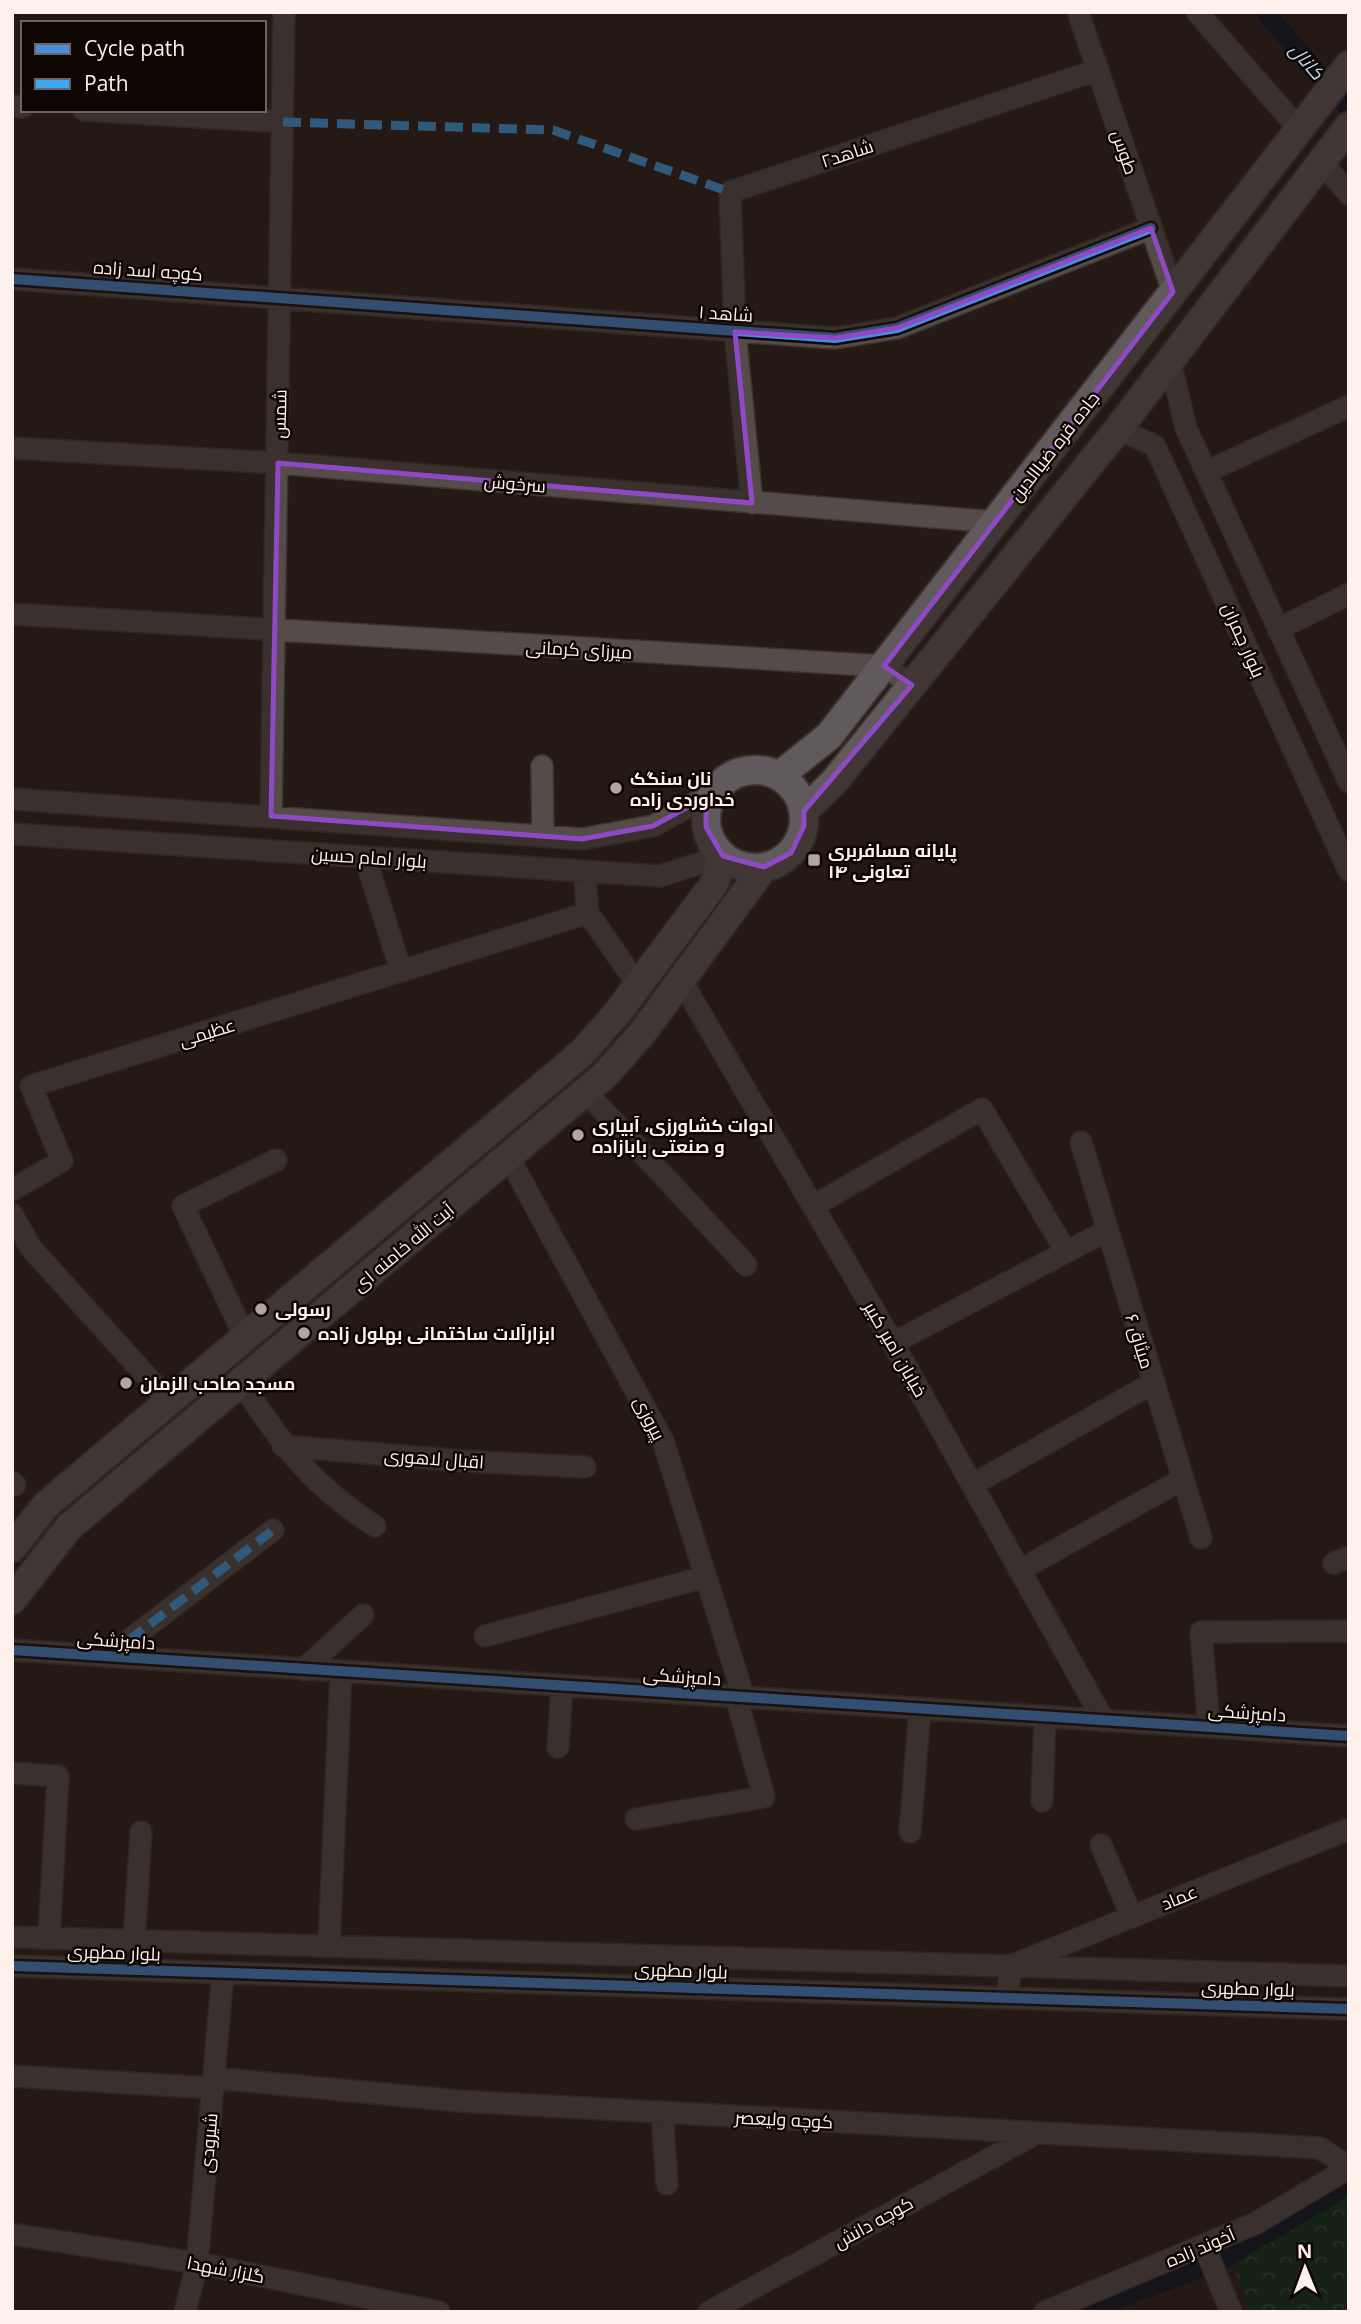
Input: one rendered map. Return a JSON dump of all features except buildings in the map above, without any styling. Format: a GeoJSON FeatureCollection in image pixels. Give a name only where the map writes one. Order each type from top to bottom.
{"type":"FeatureCollection","features":[{"type":"Feature","properties":{"kind":"main road","name":"جاده قره ضیاالدین"},"geometry":{"type":"LineString","coordinates":[[779,775],[830,736],[1349,65]]}},
{"type":"Feature","properties":{"kind":"main road"},"geometry":{"type":"LineString","coordinates":[[804,811],[834,782],[1118,429],[1343,133]]}},
{"type":"Feature","properties":{"kind":"main road"},"geometry":{"type":"LineString","coordinates":[[750,770],[779,775],[795,790],[804,811],[804,826],[791,853],[764,867],[735,864],[723,856],[712,843],[706,827],[706,810],[712,794],[735,774],[750,770]]}},
{"type":"Feature","properties":{"kind":"main road","name":"آیت الله خامنه ای"},"geometry":{"type":"LineString","coordinates":[[12,1548],[46,1504],[582,1053],[638,985],[714,884],[723,856]]}},
{"type":"Feature","properties":{"kind":"main road","name":"آیت الله خامنه ای"},"geometry":{"type":"LineString","coordinates":[[12,1600],[69,1527],[586,1092],[643,1032],[764,867]]}},
{"type":"Feature","properties":{"kind":"street","name":"شمس"},"geometry":{"type":"LineString","coordinates":[[271,816],[284,12]]}},
{"type":"Feature","properties":{"kind":"street","name":"طوس"},"geometry":{"type":"LineString","coordinates":[[1078,12],[1173,292]]}},
{"type":"Feature","properties":{"kind":"street"},"geometry":{"type":"LineString","coordinates":[[1197,12],[1299,129]]}},
{"type":"Feature","properties":{"kind":"street","name":"شاهد۲"},"geometry":{"type":"LineString","coordinates":[[735,332],[730,192],[1097,71]]}},
{"type":"Feature","properties":{"kind":"street"},"geometry":{"type":"LineString","coordinates":[[117,112],[283,122]]}},
{"type":"Feature","properties":{"kind":"street"},"geometry":{"type":"LineString","coordinates":[[1321,162],[1349,194]]}},
{"type":"Feature","properties":{"kind":"street","name":"شاهد ۱"},"geometry":{"type":"LineString","coordinates":[[281,296],[835,338],[897,328],[1151,228]]}},
{"type":"Feature","properties":{"kind":"street","name":"کوچه اسد زاده"},"geometry":{"type":"LineString","coordinates":[[12,279],[281,296]]}},
{"type":"Feature","properties":{"kind":"street"},"geometry":{"type":"LineString","coordinates":[[735,332],[752,503]]}},
{"type":"Feature","properties":{"kind":"street","name":"بلوار چمران"},"geometry":{"type":"LineString","coordinates":[[1170,361],[1186,428],[1348,777]]}},
{"type":"Feature","properties":{"kind":"street"},"geometry":{"type":"LineString","coordinates":[[1206,472],[1349,406]]}},
{"type":"Feature","properties":{"kind":"street","name":"بلوار چمران"},"geometry":{"type":"LineString","coordinates":[[1118,429],[1155,446],[1349,871]]}},
{"type":"Feature","properties":{"kind":"street","name":"سرخوش"},"geometry":{"type":"LineString","coordinates":[[12,449],[278,463],[995,522]]}},
{"type":"Feature","properties":{"kind":"street"},"geometry":{"type":"LineString","coordinates":[[1278,629],[1349,594]]}},
{"type":"Feature","properties":{"kind":"street","name":"میرزای کرمانی"},"geometry":{"type":"LineString","coordinates":[[12,614],[884,666]]}},
{"type":"Feature","properties":{"kind":"street"},"geometry":{"type":"LineString","coordinates":[[884,666],[912,685]]}},
{"type":"Feature","properties":{"kind":"street"},"geometry":{"type":"LineString","coordinates":[[542,766],[543,836]]}},
{"type":"Feature","properties":{"kind":"street","name":"بلوار امام حسین"},"geometry":{"type":"LineString","coordinates":[[12,799],[582,839],[653,826],[712,794]]}},
{"type":"Feature","properties":{"kind":"street","name":"بلوار امام حسین"},"geometry":{"type":"LineString","coordinates":[[12,834],[660,876],[723,856]]}},
{"type":"Feature","properties":{"kind":"street"},"geometry":{"type":"LineString","coordinates":[[365,857],[401,971],[588,913]]}},
{"type":"Feature","properties":{"kind":"street"},"geometry":{"type":"LineString","coordinates":[[584,871],[588,913],[638,985]]}},
{"type":"Feature","properties":{"kind":"street","name":"عظیمی"},"geometry":{"type":"LineString","coordinates":[[12,1190],[62,1161],[31,1086],[401,971]]}},
{"type":"Feature","properties":{"kind":"street","name":"خیابان امیر کبیر"},"geometry":{"type":"LineString","coordinates":[[681,980],[893,1343],[1104,1721]]}},
{"type":"Feature","properties":{"kind":"street"},"geometry":{"type":"LineString","coordinates":[[586,1092],[747,1265]]}},
{"type":"Feature","properties":{"kind":"street"},"geometry":{"type":"LineString","coordinates":[[813,1206],[982,1109],[1066,1252]]}},
{"type":"Feature","properties":{"kind":"street","name":"میثاق ۶"},"geometry":{"type":"LineString","coordinates":[[1081,1142],[1201,1538]]}},
{"type":"Feature","properties":{"kind":"street","name":"پیروزی"},"geometry":{"type":"LineString","coordinates":[[509,1158],[663,1441],[740,1698],[764,1797],[636,1819]]}},
{"type":"Feature","properties":{"kind":"street"},"geometry":{"type":"LineString","coordinates":[[245,1337],[183,1206],[276,1160]]}},
{"type":"Feature","properties":{"kind":"street"},"geometry":{"type":"LineString","coordinates":[[12,1214],[31,1248],[169,1401]]}},
{"type":"Feature","properties":{"kind":"street"},"geometry":{"type":"LineString","coordinates":[[893,1343],[1106,1231]]}},
{"type":"Feature","properties":{"kind":"street"},"geometry":{"type":"LineString","coordinates":[[241,1382],[283,1446],[339,1503],[375,1526]]}},
{"type":"Feature","properties":{"kind":"street"},"geometry":{"type":"LineString","coordinates":[[972,1485],[1153,1383]]}},
{"type":"Feature","properties":{"kind":"street","name":"اقبال لاهوری"},"geometry":{"type":"LineString","coordinates":[[283,1446],[463,1461],[585,1467]]}},
{"type":"Feature","properties":{"kind":"street"},"geometry":{"type":"LineString","coordinates":[[1020,1570],[1183,1479]]}},
{"type":"Feature","properties":{"kind":"street"},"geometry":{"type":"LineString","coordinates":[[107,1657],[273,1530]]}},
{"type":"Feature","properties":{"kind":"street"},"geometry":{"type":"LineString","coordinates":[[485,1636],[705,1577]]}},
{"type":"Feature","properties":{"kind":"street"},"geometry":{"type":"LineString","coordinates":[[303,1670],[363,1615]]}},
{"type":"Feature","properties":{"kind":"street"},"geometry":{"type":"LineString","coordinates":[[1209,1727],[1201,1632],[1349,1631]]}},
{"type":"Feature","properties":{"kind":"street","name":"دامپزشکی"},"geometry":{"type":"LineString","coordinates":[[12,1650],[1349,1736]]}},
{"type":"Feature","properties":{"kind":"street"},"geometry":{"type":"LineString","coordinates":[[329,1945],[341,1672]]}},
{"type":"Feature","properties":{"kind":"street"},"geometry":{"type":"LineString","coordinates":[[558,1747],[562,1686]]}},
{"type":"Feature","properties":{"kind":"street"},"geometry":{"type":"LineString","coordinates":[[910,1832],[920,1709]]}},
{"type":"Feature","properties":{"kind":"street"},"geometry":{"type":"LineString","coordinates":[[1042,1801],[1045,1717]]}},
{"type":"Feature","properties":{"kind":"street"},"geometry":{"type":"LineString","coordinates":[[12,1773],[58,1776],[49,1938]]}},
{"type":"Feature","properties":{"kind":"street","name":"عماد"},"geometry":{"type":"LineString","coordinates":[[1010,1966],[1349,1829]]}},
{"type":"Feature","properties":{"kind":"street"},"geometry":{"type":"LineString","coordinates":[[134,1940],[141,1832]]}},
{"type":"Feature","properties":{"kind":"street"},"geometry":{"type":"LineString","coordinates":[[1101,1845],[1132,1917]]}},
{"type":"Feature","properties":{"kind":"street","name":"بلوار مطهری"},"geometry":{"type":"LineString","coordinates":[[12,1937],[1349,1976]]}},
{"type":"Feature","properties":{"kind":"street"},"geometry":{"type":"LineString","coordinates":[[647,1986],[650,1954]]}},
{"type":"Feature","properties":{"kind":"street","name":"بلوار مطهری"},"geometry":{"type":"LineString","coordinates":[[12,1966],[1349,2009]]}},
{"type":"Feature","properties":{"kind":"street"},"geometry":{"type":"LineString","coordinates":[[1008,1998],[1010,1966]]}},
{"type":"Feature","properties":{"kind":"street","name":"شیرودی"},"geometry":{"type":"LineString","coordinates":[[186,2312],[197,2263],[223,1973]]}},
{"type":"Feature","properties":{"kind":"street","name":"کوچه ولیعصر"},"geometry":{"type":"LineString","coordinates":[[12,2076],[213,2083],[459,2101],[1320,2148],[1349,2167]]}},
{"type":"Feature","properties":{"kind":"street"},"geometry":{"type":"LineString","coordinates":[[662,2112],[667,2184]]}},
{"type":"Feature","properties":{"kind":"street","name":"کوچه دانش"},"geometry":{"type":"LineString","coordinates":[[709,2312],[1037,2133]]}},
{"type":"Feature","properties":{"kind":"street","name":"آخوند زاده"},"geometry":{"type":"LineString","coordinates":[[1051,2311],[1256,2223],[1349,2167]]}},
{"type":"Feature","properties":{"kind":"street","name":"گلزار شهدا"},"geometry":{"type":"LineString","coordinates":[[12,2234],[197,2263],[439,2312]]}},
{"type":"Feature","properties":{"kind":"street"},"geometry":{"type":"LineString","coordinates":[[1204,2245],[1231,2312]]}},
{"type":"Feature","properties":{"kind":"highlighted area"},"geometry":{"type":"Polygon","coordinates":[[[1151,228],[1173,292],[884,666],[912,685],[804,811],[804,826],[791,853],[764,867],[723,856],[706,827],[706,797],[653,826],[582,839],[271,816],[278,463],[752,503],[735,332],[835,338],[897,328],[1151,228]]]}},
{"type":"Feature","properties":{"kind":"green space"},"geometry":{"type":"Polygon","coordinates":[[[1349,2191],[1349,2312],[1250,2312],[1231,2260],[1349,2191]]]}},
{"type":"Feature","properties":{"kind":"waterway","name":"کانال"},"geometry":{"type":"LineString","coordinates":[[1265,12],[1349,109]]}},
{"type":"Feature","properties":{"kind":"waterway"},"geometry":{"type":"LineString","coordinates":[[1083,2312],[1218,2262],[1349,2185]]}},
{"type":"Feature","properties":{"kind":"marked path"},"geometry":{"type":"LineString","coordinates":[[283,122],[553,130],[730,192]]}},
{"type":"Feature","properties":{"kind":"marked path"},"geometry":{"type":"LineString","coordinates":[[107,1657],[273,1530]]}},
{"type":"Feature","properties":{"kind":"cycle path"},"geometry":{"type":"LineString","coordinates":[[12,279],[835,338],[897,328],[1151,228]]}},
{"type":"Feature","properties":{"kind":"cycle path"},"geometry":{"type":"LineString","coordinates":[[12,1650],[1349,1736]]}},
{"type":"Feature","properties":{"kind":"cycle path"},"geometry":{"type":"LineString","coordinates":[[12,1966],[1349,2009]]}},
{"type":"Feature","properties":{"kind":"place","name":"نان سنگک خداوردی زاده"},"geometry":{"type":"Point","coordinates":[616,788]}},
{"type":"Feature","properties":{"kind":"place","name":"پایانه مسافربری تعاونی ۱۴"},"geometry":{"type":"Point","coordinates":[814,860]}},
{"type":"Feature","properties":{"kind":"place","name":"ادوات کشاورزی، آبیاری و صنعتی بابازاده"},"geometry":{"type":"Point","coordinates":[578,1135]}},
{"type":"Feature","properties":{"kind":"place","name":"رسولی"},"geometry":{"type":"Point","coordinates":[261,1309]}},
{"type":"Feature","properties":{"kind":"place","name":"ابزارآلات ساختمانی بهلول زاده"},"geometry":{"type":"Point","coordinates":[304,1333]}},
{"type":"Feature","properties":{"kind":"place","name":"مسجد صاحب الزمان"},"geometry":{"type":"Point","coordinates":[126,1383]}}]}
